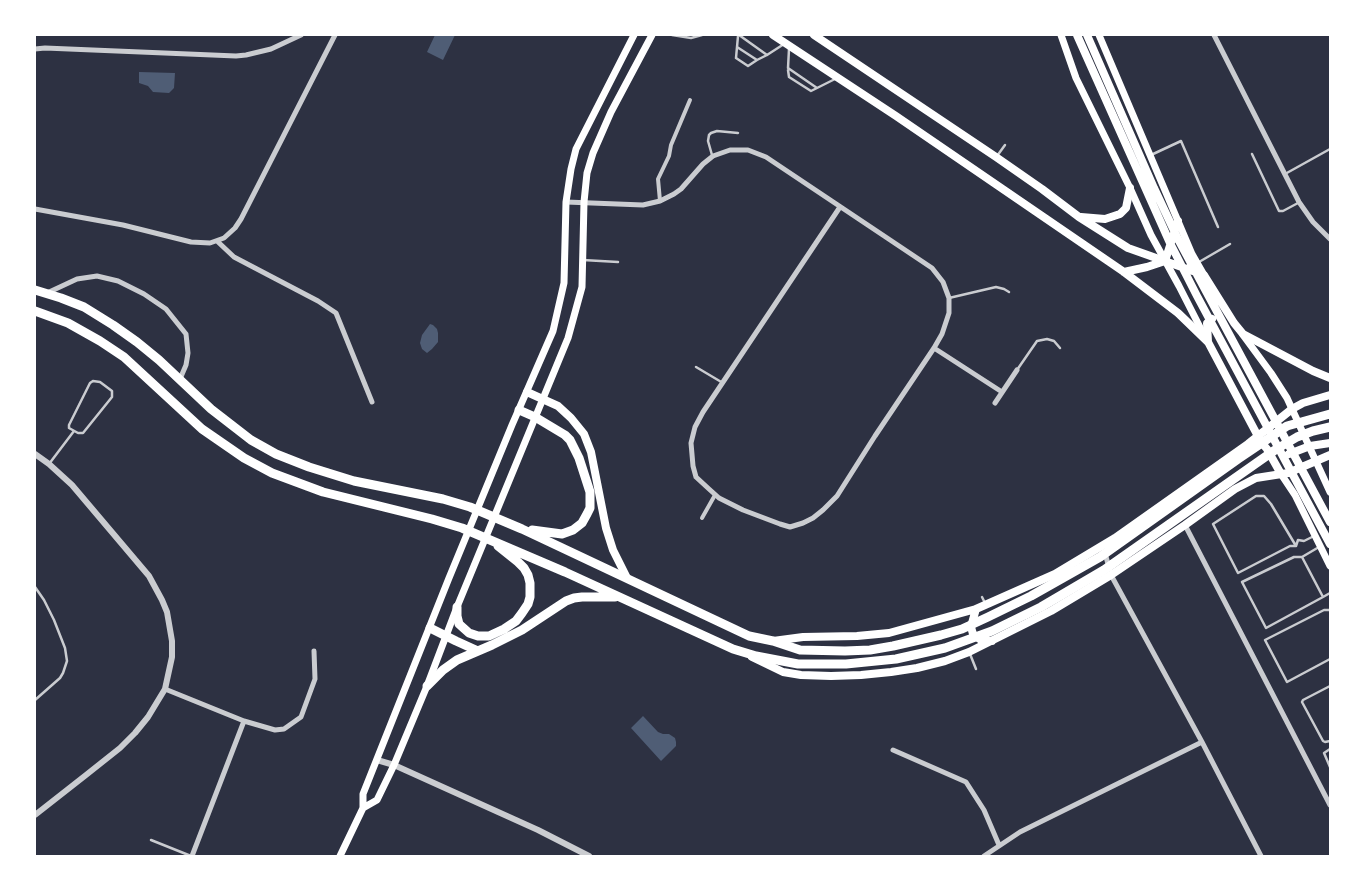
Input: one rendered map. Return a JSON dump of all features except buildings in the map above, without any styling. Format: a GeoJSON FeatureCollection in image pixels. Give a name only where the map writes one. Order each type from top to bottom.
{"type":"FeatureCollection","features":[{"type":"Feature","properties":{"kind":"highway"},"geometry":{"type":"LineString","coordinates":[[35,290],[84,307],[113,325],[137,342],[211,409],[251,440],[276,454],[354,481],[444,499],[470,507],[522,529],[749,636],[773,641],[800,650],[870,650],[962,629],[1031,596],[1100,557],[1287,426],[1330,414]]}},
{"type":"Feature","properties":{"kind":"highway"},"geometry":{"type":"LineString","coordinates":[[35,311],[68,323],[109,347],[124,358],[202,429],[244,458],[272,473],[323,492],[462,528],[621,597],[733,649],[756,656],[798,664],[846,664],[896,659],[945,648],[992,631],[1072,590],[1104,570],[1275,450],[1297,437],[1330,426]]}},
{"type":"Feature","properties":{"kind":"highway"},"geometry":{"type":"LineString","coordinates":[[519,410],[565,435],[573,445],[579,458],[590,492],[590,508],[582,523],[573,530],[562,534],[522,529]]}},
{"type":"Feature","properties":{"kind":"highway"},"geometry":{"type":"LineString","coordinates":[[457,607],[458,620],[462,627],[473,635],[483,637],[508,627],[516,621],[528,604],[531,590],[528,575],[518,562],[488,538]]}},
{"type":"Feature","properties":{"kind":"highway"},"geometry":{"type":"LineString","coordinates":[[427,686],[457,660],[522,630],[557,606],[574,598],[589,596],[621,597]]}},
{"type":"Feature","properties":{"kind":"highway"},"geometry":{"type":"LineString","coordinates":[[430,628],[478,651]]}},
{"type":"Feature","properties":{"kind":"main road"},"geometry":{"type":"LineString","coordinates":[[340,856],[362,808],[363,794],[449,578],[553,331],[564,283],[566,202],[576,149],[634,35]]}},
{"type":"Feature","properties":{"kind":"main road"},"geometry":{"type":"LineString","coordinates":[[362,808],[377,800],[394,765],[568,338],[582,287],[584,202],[587,174],[593,153],[611,112],[652,35]]}},
{"type":"Feature","properties":{"kind":"main road"},"geometry":{"type":"LineString","coordinates":[[773,35],[1124,272],[1178,313],[1208,342]]}},
{"type":"Feature","properties":{"kind":"main road"},"geometry":{"type":"LineString","coordinates":[[814,35],[1042,188],[1079,217],[1128,248],[1204,275]]}},
{"type":"Feature","properties":{"kind":"main road"},"geometry":{"type":"LineString","coordinates":[[1062,35],[1076,78],[1165,261],[1258,436],[1295,495],[1330,566]]}},
{"type":"Feature","properties":{"kind":"main road"},"geometry":{"type":"LineString","coordinates":[[1077,35],[1170,243],[1330,544]]}},
{"type":"Feature","properties":{"kind":"main road"},"geometry":{"type":"LineString","coordinates":[[1087,35],[1178,239],[1330,522]]}},
{"type":"Feature","properties":{"kind":"main road"},"geometry":{"type":"LineString","coordinates":[[1099,35],[1197,263],[1234,323],[1287,398],[1330,492]]}},
{"type":"Feature","properties":{"kind":"main road"},"geometry":{"type":"LineString","coordinates":[[1079,217],[1105,219],[1120,214],[1126,208],[1130,188]]}},
{"type":"Feature","properties":{"kind":"main road"},"geometry":{"type":"LineString","coordinates":[[1165,261],[1178,221]]}},
{"type":"Feature","properties":{"kind":"main road"},"geometry":{"type":"LineString","coordinates":[[1124,272],[1165,261]]}},
{"type":"Feature","properties":{"kind":"main road"},"geometry":{"type":"LineString","coordinates":[[1208,342],[1208,323],[1213,318],[1218,317],[1234,323]]}},
{"type":"Feature","properties":{"kind":"main road"},"geometry":{"type":"LineString","coordinates":[[1243,334],[1330,378]]}},
{"type":"Feature","properties":{"kind":"main road"},"geometry":{"type":"LineString","coordinates":[[526,392],[558,406],[584,434],[591,452],[606,528],[627,578]]}},
{"type":"Feature","properties":{"kind":"main road"},"geometry":{"type":"LineString","coordinates":[[992,641],[981,640],[973,634],[972,623],[976,609],[984,601],[1055,574],[1122,533],[1258,436],[1292,409],[1303,403],[1330,395]]}},
{"type":"Feature","properties":{"kind":"main road"},"geometry":{"type":"LineString","coordinates":[[1267,449],[1273,455],[1290,454],[1310,446],[1330,443]]}},
{"type":"Feature","properties":{"kind":"main road"},"geometry":{"type":"LineString","coordinates":[[733,649],[783,672],[801,675],[861,676],[918,668],[945,661],[969,652],[1051,611],[1111,576],[1235,489],[1256,478],[1288,473],[1330,455]]}},
{"type":"Feature","properties":{"kind":"main road"},"geometry":{"type":"LineString","coordinates":[[773,641],[803,637],[857,636],[889,633],[976,609]]}},
{"type":"Feature","properties":{"kind":"street"},"geometry":{"type":"LineString","coordinates":[[35,49],[241,56],[271,49],[301,35]]}},
{"type":"Feature","properties":{"kind":"street"},"geometry":{"type":"LineString","coordinates":[[35,209],[123,225],[192,242],[217,241],[230,233],[241,218],[335,35]]}},
{"type":"Feature","properties":{"kind":"street"},"geometry":{"type":"LineString","coordinates":[[1214,35],[1299,202],[1313,222],[1330,239]]}},
{"type":"Feature","properties":{"kind":"street"},"geometry":{"type":"LineString","coordinates":[[660,202],[658,179],[669,156],[670,145],[690,100]]}},
{"type":"Feature","properties":{"kind":"street"},"geometry":{"type":"LineString","coordinates":[[566,202],[644,205],[660,202],[681,189],[703,164],[713,156],[739,149],[766,157],[932,268],[943,282],[949,298],[949,313],[947,323],[934,348],[837,496],[813,518],[790,527],[743,510],[715,495],[696,477],[691,443],[695,427],[840,207]]}},
{"type":"Feature","properties":{"kind":"street"},"geometry":{"type":"LineString","coordinates":[[217,241],[234,257],[318,301],[336,313],[372,402]]}},
{"type":"Feature","properties":{"kind":"street"},"geometry":{"type":"LineString","coordinates":[[47,293],[77,279],[97,276],[118,281],[144,294],[166,309],[186,334],[188,353],[186,365],[180,379]]}},
{"type":"Feature","properties":{"kind":"street"},"geometry":{"type":"LineString","coordinates":[[934,348],[1002,392]]}},
{"type":"Feature","properties":{"kind":"street"},"geometry":{"type":"LineString","coordinates":[[995,404],[1017,370]]}},
{"type":"Feature","properties":{"kind":"street"},"geometry":{"type":"LineString","coordinates":[[35,454],[61,474],[83,497],[143,568],[155,585],[167,612],[172,641],[172,657],[165,690],[148,717],[135,733],[35,815]]}},
{"type":"Feature","properties":{"kind":"street"},"geometry":{"type":"LineString","coordinates":[[702,518],[715,495]]}},
{"type":"Feature","properties":{"kind":"street"},"geometry":{"type":"LineString","coordinates":[[1185,525],[1330,805]]}},
{"type":"Feature","properties":{"kind":"street"},"geometry":{"type":"LineString","coordinates":[[1105,544],[1105,556],[1111,576],[1202,742],[1261,856]]}},
{"type":"Feature","properties":{"kind":"street"},"geometry":{"type":"LineString","coordinates":[[165,690],[244,721],[275,730],[284,729],[300,717],[315,679],[314,651]]}},
{"type":"Feature","properties":{"kind":"street"},"geometry":{"type":"LineString","coordinates":[[191,856],[244,721]]}},
{"type":"Feature","properties":{"kind":"street"},"geometry":{"type":"LineString","coordinates":[[984,856],[1020,832],[1202,742]]}},
{"type":"Feature","properties":{"kind":"street"},"geometry":{"type":"LineString","coordinates":[[893,750],[966,782],[984,810],[999,845]]}},
{"type":"Feature","properties":{"kind":"street"},"geometry":{"type":"LineString","coordinates":[[377,760],[394,765],[538,830],[589,856]]}},
{"type":"Feature","properties":{"kind":"lane"},"geometry":{"type":"LineString","coordinates":[[672,35],[691,38],[702,35]]}},
{"type":"Feature","properties":{"kind":"lane"},"geometry":{"type":"LineString","coordinates":[[767,55],[739,35],[736,58],[748,66],[787,44],[789,77],[796,82],[811,91],[838,78]]}},
{"type":"Feature","properties":{"kind":"lane"},"geometry":{"type":"LineString","coordinates":[[737,47],[757,60]]}},
{"type":"Feature","properties":{"kind":"lane"},"geometry":{"type":"LineString","coordinates":[[788,68],[817,88]]}},
{"type":"Feature","properties":{"kind":"lane"},"geometry":{"type":"LineString","coordinates":[[713,156],[708,141],[709,135],[714,131],[738,133]]}},
{"type":"Feature","properties":{"kind":"lane"},"geometry":{"type":"LineString","coordinates":[[1150,156],[1181,141],[1218,227]]}},
{"type":"Feature","properties":{"kind":"lane"},"geometry":{"type":"LineString","coordinates":[[996,157],[1004,145]]}},
{"type":"Feature","properties":{"kind":"lane"},"geometry":{"type":"LineString","coordinates":[[1285,174],[1330,149]]}},
{"type":"Feature","properties":{"kind":"lane"},"geometry":{"type":"LineString","coordinates":[[1252,154],[1278,211],[1283,211],[1299,202]]}},
{"type":"Feature","properties":{"kind":"lane"},"geometry":{"type":"LineString","coordinates":[[1197,263],[1230,244]]}},
{"type":"Feature","properties":{"kind":"lane"},"geometry":{"type":"LineString","coordinates":[[582,260],[618,262]]}},
{"type":"Feature","properties":{"kind":"lane"},"geometry":{"type":"LineString","coordinates":[[949,298],[996,287],[1010,292]]}},
{"type":"Feature","properties":{"kind":"lane"},"geometry":{"type":"LineString","coordinates":[[1017,370],[1037,341],[1046,339],[1054,341],[1060,348]]}},
{"type":"Feature","properties":{"kind":"lane"},"geometry":{"type":"LineString","coordinates":[[696,367],[723,383]]}},
{"type":"Feature","properties":{"kind":"lane"},"geometry":{"type":"LineString","coordinates":[[96,381],[112,391],[112,397],[83,433],[74,431],[68,425],[90,383],[96,381]]}},
{"type":"Feature","properties":{"kind":"lane"},"geometry":{"type":"LineString","coordinates":[[49,464],[74,431]]}},
{"type":"Feature","properties":{"kind":"lane"},"geometry":{"type":"LineString","coordinates":[[1256,496],[1264,496],[1271,504],[1296,546],[1290,546],[1238,573],[1212,524],[1256,496]]}},
{"type":"Feature","properties":{"kind":"lane"},"geometry":{"type":"LineString","coordinates":[[1296,546],[1298,540],[1304,541],[1315,535]]}},
{"type":"Feature","properties":{"kind":"lane"},"geometry":{"type":"LineString","coordinates":[[1321,546],[1302,557],[1294,557],[1242,582],[1266,628],[1330,593]]}},
{"type":"Feature","properties":{"kind":"lane"},"geometry":{"type":"LineString","coordinates":[[1302,557],[1323,597]]}},
{"type":"Feature","properties":{"kind":"lane"},"geometry":{"type":"LineString","coordinates":[[35,587],[54,620],[65,648],[66,661],[60,678],[35,700]]}},
{"type":"Feature","properties":{"kind":"lane"},"geometry":{"type":"LineString","coordinates":[[1330,611],[1324,610],[1265,640],[1287,682],[1330,659]]}},
{"type":"Feature","properties":{"kind":"lane"},"geometry":{"type":"LineString","coordinates":[[969,652],[976,669]]}},
{"type":"Feature","properties":{"kind":"lane"},"geometry":{"type":"LineString","coordinates":[[1330,686],[1302,702],[1323,741],[1330,741]]}},
{"type":"Feature","properties":{"kind":"lane"},"geometry":{"type":"LineString","coordinates":[[1330,749],[1324,753],[1330,767]]}},
{"type":"Feature","properties":{"kind":"lane"},"geometry":{"type":"LineString","coordinates":[[151,840],[191,856]]}},
{"type":"Feature","properties":{"kind":"water"},"geometry":{"type":"Polygon","coordinates":[[[435,35],[455,35],[443,60],[427,52],[435,35]]]}},
{"type":"Feature","properties":{"kind":"water"},"geometry":{"type":"Polygon","coordinates":[[[139,72],[175,73],[174,88],[169,93],[153,92],[148,86],[139,83],[139,72]]]}},
{"type":"Feature","properties":{"kind":"water"},"geometry":{"type":"Polygon","coordinates":[[[430,324],[437,329],[438,342],[427,353],[422,349],[420,343],[422,335],[430,324]]]}},
{"type":"Feature","properties":{"kind":"water"},"geometry":{"type":"Polygon","coordinates":[[[643,716],[658,732],[669,734],[675,738],[676,746],[661,761],[631,728],[643,716]]]}}]}
